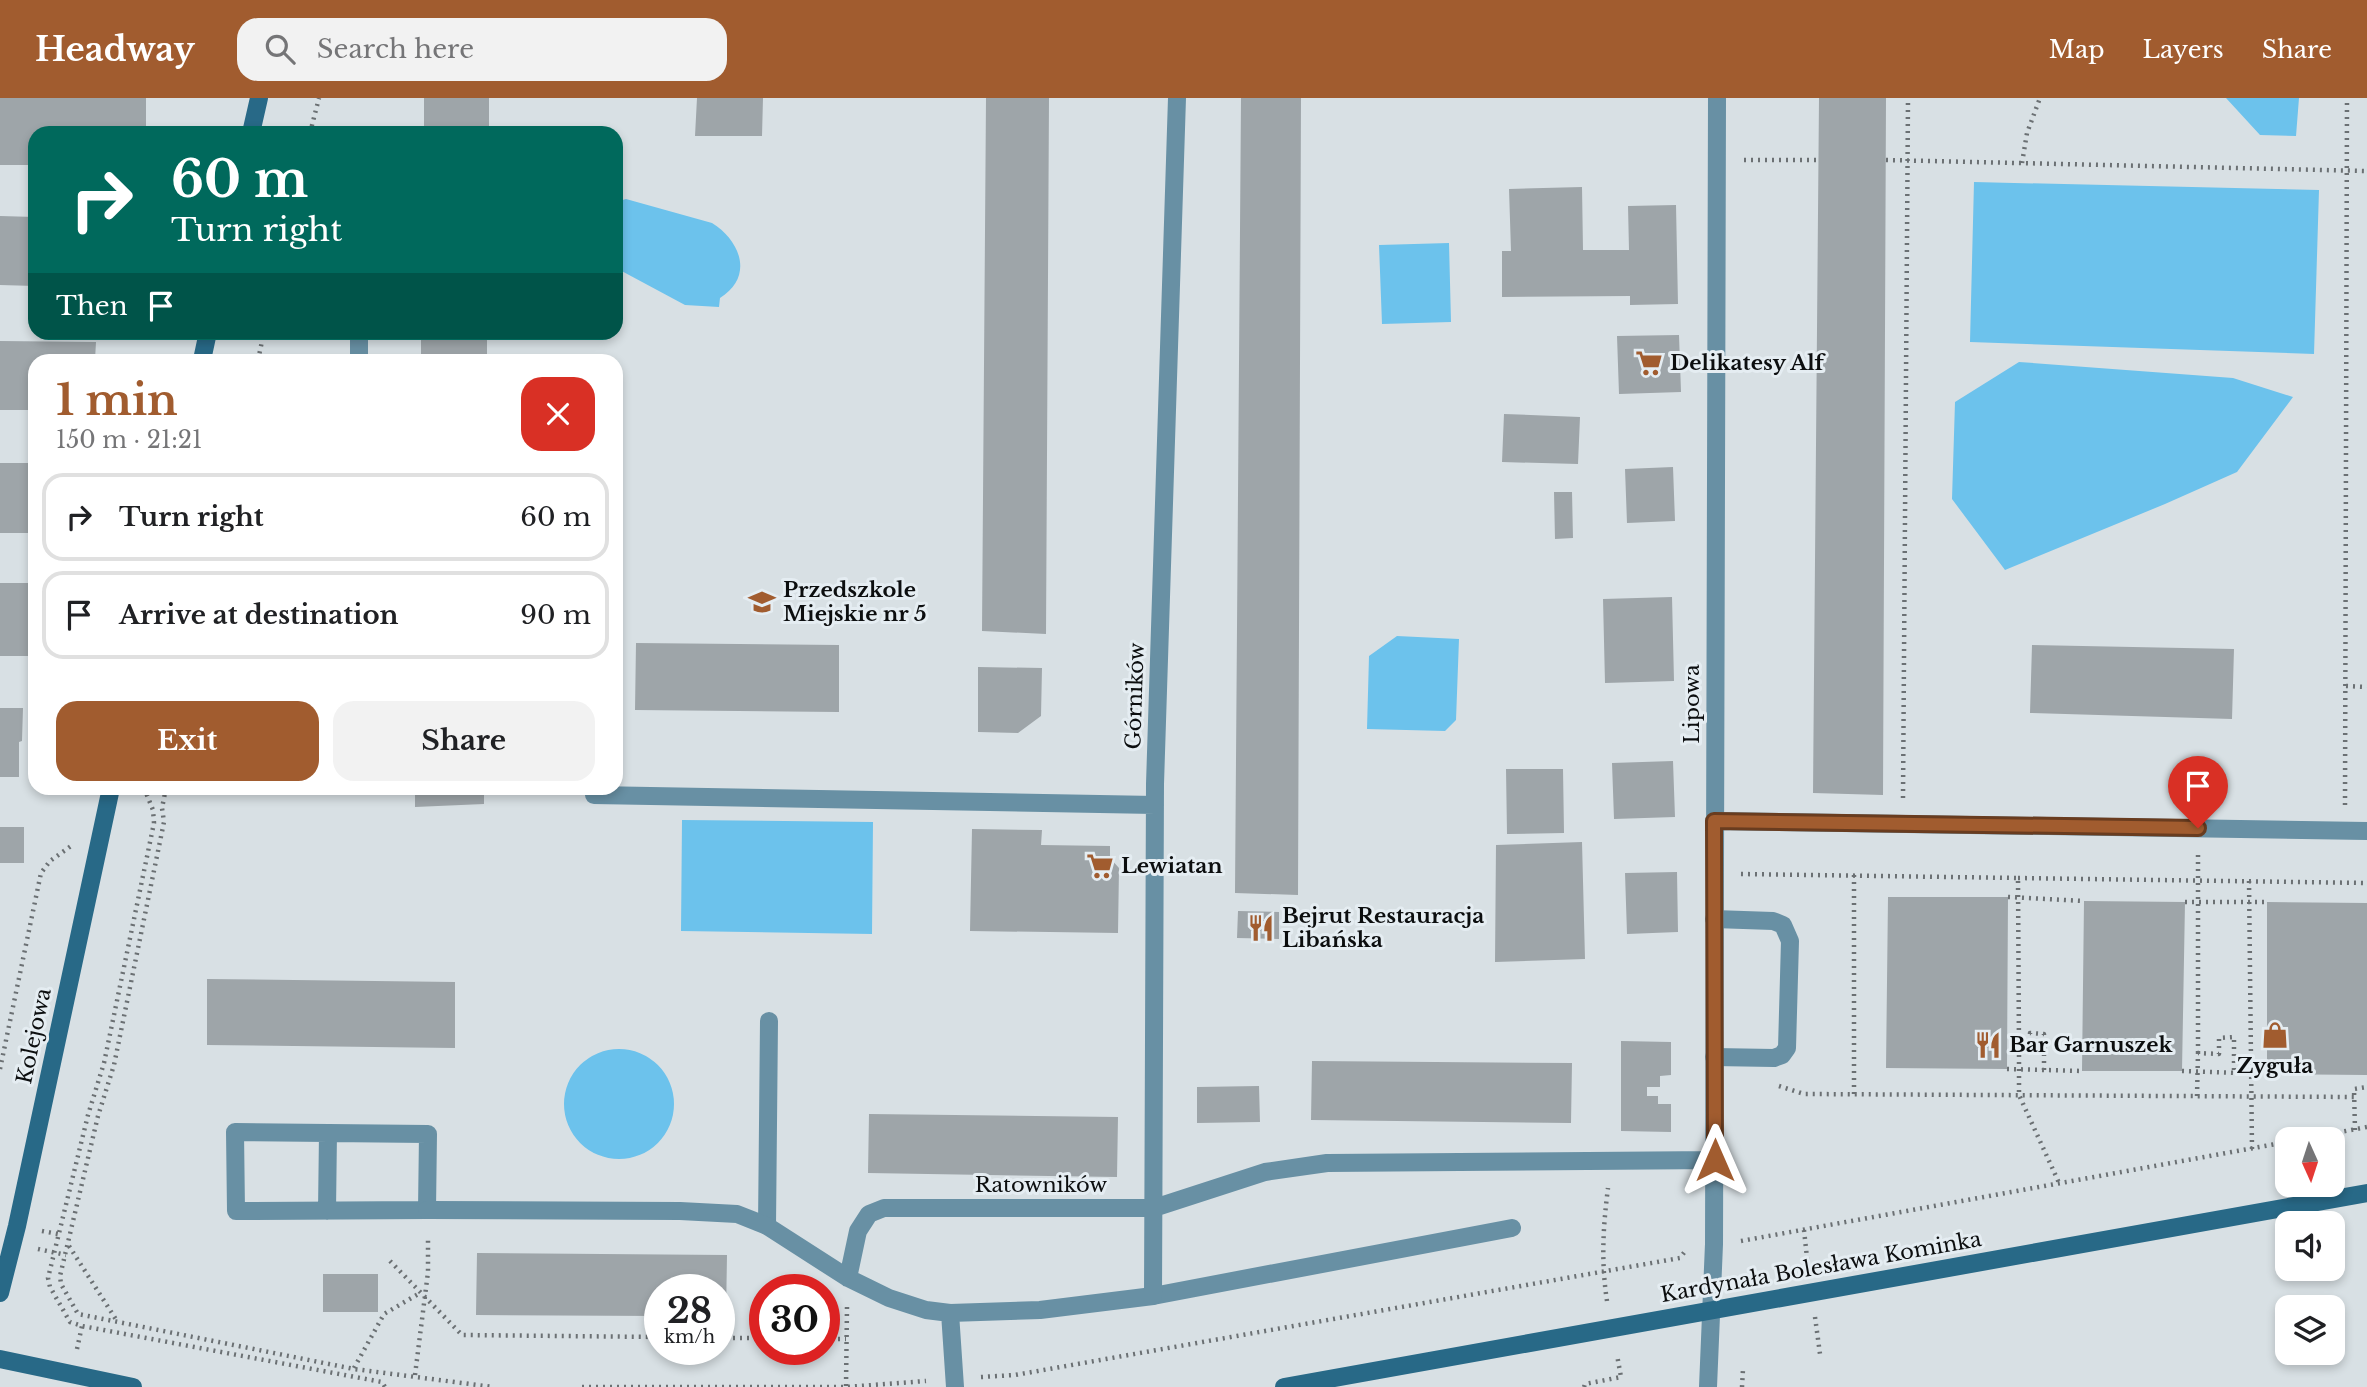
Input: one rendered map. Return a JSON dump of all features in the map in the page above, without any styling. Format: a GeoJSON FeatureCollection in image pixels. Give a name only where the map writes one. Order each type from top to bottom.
{"type":"FeatureCollection","features":[{"type":"Feature","properties":{"kind":"street"},"geometry":{"type":"LineString","coordinates":[[253,126],[259,98]]}},
{"type":"Feature","properties":{"kind":"street","name":"Górników"},"geometry":{"type":"LineString","coordinates":[[1153,1296],[1156,805],[1177,98]]}},
{"type":"Feature","properties":{"kind":"street","name":"Lipowa"},"geometry":{"type":"LineString","coordinates":[[1708,1387],[1715,1160],[1717,98]]}},
{"type":"Feature","properties":{"kind":"street","name":"Kolejowa"},"geometry":{"type":"LineString","coordinates":[[0,1293],[17,1226],[109,795]]}},
{"type":"Feature","properties":{"kind":"street"},"geometry":{"type":"LineString","coordinates":[[594,795],[1156,805]]}},
{"type":"Feature","properties":{"kind":"street"},"geometry":{"type":"LineString","coordinates":[[1714,821],[2367,831]]}},
{"type":"Feature","properties":{"kind":"street"},"geometry":{"type":"LineString","coordinates":[[1714,919],[1773,921],[1783,925],[1790,940],[1787,1048],[1782,1055],[1774,1058],[1714,1057]]}},
{"type":"Feature","properties":{"kind":"street"},"geometry":{"type":"LineString","coordinates":[[767,1226],[769,1021]]}},
{"type":"Feature","properties":{"kind":"street"},"geometry":{"type":"LineString","coordinates":[[427,1210],[428,1134],[234,1132],[236,1211],[715,1211],[737,1214],[767,1226],[848,1278],[905,1304],[950,1313],[1040,1310],[1153,1296],[1512,1228]]}},
{"type":"Feature","properties":{"kind":"street"},"geometry":{"type":"LineString","coordinates":[[327,1211],[328,1133]]}},
{"type":"Feature","properties":{"kind":"street","name":"Ratowników"},"geometry":{"type":"LineString","coordinates":[[848,1278],[858,1231],[869,1214],[884,1208],[1154,1208],[1265,1171],[1301,1165],[1715,1160]]}},
{"type":"Feature","properties":{"kind":"street","name":"Kardynała Bolesława Kominka"},"geometry":{"type":"LineString","coordinates":[[1284,1387],[2367,1193]]}},
{"type":"Feature","properties":{"kind":"street"},"geometry":{"type":"LineString","coordinates":[[950,1313],[954,1383]]}},
{"type":"Feature","properties":{"kind":"street"},"geometry":{"type":"LineString","coordinates":[[0,1359],[133,1387]]}},
{"type":"Feature","properties":{"kind":"path"},"geometry":{"type":"LineString","coordinates":[[312,126],[318,98]]}},
{"type":"Feature","properties":{"kind":"path"},"geometry":{"type":"LineString","coordinates":[[1902,824],[1908,98]]}},
{"type":"Feature","properties":{"kind":"path"},"geometry":{"type":"LineString","coordinates":[[2022,163],[2027,133],[2039,98]]}},
{"type":"Feature","properties":{"kind":"path"},"geometry":{"type":"LineString","coordinates":[[2345,831],[2347,98]]}},
{"type":"Feature","properties":{"kind":"path"},"geometry":{"type":"LineString","coordinates":[[1716,160],[1818,160]]}},
{"type":"Feature","properties":{"kind":"path"},"geometry":{"type":"LineString","coordinates":[[1886,160],[2367,171]]}},
{"type":"Feature","properties":{"kind":"path"},"geometry":{"type":"LineString","coordinates":[[2346,687],[2367,687]]}},
{"type":"Feature","properties":{"kind":"path"},"geometry":{"type":"LineString","coordinates":[[146,795],[155,823],[104,1063],[88,1115],[48,1278],[50,1287],[70,1322],[82,1326],[382,1382],[385,1387]]}},
{"type":"Feature","properties":{"kind":"path"},"geometry":{"type":"LineString","coordinates":[[165,795],[162,808],[164,822],[114,1065],[98,1116],[60,1276],[61,1284],[78,1314],[354,1369],[493,1387]]}},
{"type":"Feature","properties":{"kind":"path"},"geometry":{"type":"LineString","coordinates":[[0,1069],[41,873],[50,861],[103,824]]}},
{"type":"Feature","properties":{"kind":"path"},"geometry":{"type":"LineString","coordinates":[[2197,1096],[2198,828]]}},
{"type":"Feature","properties":{"kind":"path"},"geometry":{"type":"LineString","coordinates":[[1714,873],[2367,883]]}},
{"type":"Feature","properties":{"kind":"path"},"geometry":{"type":"LineString","coordinates":[[1854,875],[1854,1094]]}},
{"type":"Feature","properties":{"kind":"path"},"geometry":{"type":"LineString","coordinates":[[2018,878],[2019,1095],[2060,1185]]}},
{"type":"Feature","properties":{"kind":"path"},"geometry":{"type":"LineString","coordinates":[[2249,881],[2252,1149]]}},
{"type":"Feature","properties":{"kind":"path"},"geometry":{"type":"LineString","coordinates":[[2008,897],[2084,901]]}},
{"type":"Feature","properties":{"kind":"path"},"geometry":{"type":"LineString","coordinates":[[2185,902],[2267,902]]}},
{"type":"Feature","properties":{"kind":"path"},"geometry":{"type":"LineString","coordinates":[[2019,1051],[2030,1052],[2030,1033],[2044,1034],[2044,1070]]}},
{"type":"Feature","properties":{"kind":"path"},"geometry":{"type":"LineString","coordinates":[[2197,1053],[2219,1054],[2218,1038],[2234,1037],[2234,1072]]}},
{"type":"Feature","properties":{"kind":"path"},"geometry":{"type":"LineString","coordinates":[[2007,1069],[2082,1071]]}},
{"type":"Feature","properties":{"kind":"path"},"geometry":{"type":"LineString","coordinates":[[2182,1071],[2267,1074]]}},
{"type":"Feature","properties":{"kind":"path"},"geometry":{"type":"LineString","coordinates":[[1777,1086],[1804,1094],[2354,1097]]}},
{"type":"Feature","properties":{"kind":"path"},"geometry":{"type":"LineString","coordinates":[[2355,1130],[2354,1089],[2367,1087]]}},
{"type":"Feature","properties":{"kind":"path"},"geometry":{"type":"LineString","coordinates":[[2345,1132],[2367,1127]]}},
{"type":"Feature","properties":{"kind":"path"},"geometry":{"type":"LineString","coordinates":[[582,1387],[846,1387],[954,1383],[1015,1375],[1680,1258],[1690,1245],[1740,1242],[2275,1144]]}},
{"type":"Feature","properties":{"kind":"path"},"geometry":{"type":"LineString","coordinates":[[1602,1270],[1602,1234],[1612,1161]]}},
{"type":"Feature","properties":{"kind":"path"},"geometry":{"type":"LineString","coordinates":[[415,1375],[423,1295],[429,1272],[427,1210]]}},
{"type":"Feature","properties":{"kind":"path"},"geometry":{"type":"LineString","coordinates":[[69,1246],[118,1322]]}},
{"type":"Feature","properties":{"kind":"path"},"geometry":{"type":"LineString","coordinates":[[390,1261],[462,1335],[644,1337]]}},
{"type":"Feature","properties":{"kind":"path"},"geometry":{"type":"LineString","coordinates":[[846,1387],[848,1278]]}},
{"type":"Feature","properties":{"kind":"path"},"geometry":{"type":"LineString","coordinates":[[354,1369],[384,1314],[423,1295]]}},
{"type":"Feature","properties":{"kind":"path"},"geometry":{"type":"LineString","coordinates":[[1583,1386],[1621,1377],[1612,1328]]}},
{"type":"Feature","properties":{"kind":"path"},"geometry":{"type":"LineString","coordinates":[[840,1339],[846,1339]]}},
{"type":"Feature","properties":{"kind":"path"},"geometry":{"type":"LineString","coordinates":[[1742,1387],[1743,1370]]}},
{"type":"Feature","properties":{"kind":"shaded area"},"geometry":{"type":"Polygon","coordinates":[[[2226,98],[2299,98],[2296,136],[2260,135],[2226,98]]]}},
{"type":"Feature","properties":{"kind":"shaded area"},"geometry":{"type":"Polygon","coordinates":[[[1974,182],[2319,190],[2314,354],[1970,342],[1974,182]]]}},
{"type":"Feature","properties":{"kind":"shaded area"},"geometry":{"type":"Polygon","coordinates":[[[623,200],[712,223],[730,239],[740,259],[740,270],[731,289],[720,298],[719,307],[685,305],[623,272],[623,200]]]}},
{"type":"Feature","properties":{"kind":"shaded area"},"geometry":{"type":"Polygon","coordinates":[[[1449,243],[1451,322],[1382,324],[1379,245],[1449,243]]]}},
{"type":"Feature","properties":{"kind":"shaded area"},"geometry":{"type":"Polygon","coordinates":[[[2019,362],[2233,378],[2293,397],[2237,472],[2005,570],[1952,499],[1955,402],[2019,362]]]}},
{"type":"Feature","properties":{"kind":"shaded area"},"geometry":{"type":"Polygon","coordinates":[[[1397,636],[1459,639],[1456,720],[1445,731],[1367,729],[1369,656],[1397,636]]]}},
{"type":"Feature","properties":{"kind":"shaded area"},"geometry":{"type":"Polygon","coordinates":[[[682,820],[873,822],[872,934],[681,931],[682,820]]]}},
{"type":"Feature","properties":{"kind":"shaded area"},"geometry":{"type":"Polygon","coordinates":[[[619,1049],[640,1053],[658,1065],[670,1083],[674,1104],[670,1125],[658,1143],[640,1155],[619,1159],[598,1155],[580,1143],[568,1125],[564,1104],[568,1083],[580,1065],[598,1053],[619,1049]]]}},
{"type":"Feature","properties":{"kind":"building"},"geometry":{"type":"Polygon","coordinates":[[[0,98],[146,98],[146,126],[28,126],[28,165],[0,165],[0,98]]]}},
{"type":"Feature","properties":{"kind":"building"},"geometry":{"type":"Polygon","coordinates":[[[424,98],[489,98],[489,126],[424,126],[424,98]]]}},
{"type":"Feature","properties":{"kind":"building"},"geometry":{"type":"Polygon","coordinates":[[[697,98],[763,98],[762,136],[695,136],[697,98]]]}},
{"type":"Feature","properties":{"kind":"building"},"geometry":{"type":"Polygon","coordinates":[[[986,98],[1049,98],[1046,634],[982,631],[986,98]]]}},
{"type":"Feature","properties":{"kind":"building"},"geometry":{"type":"Polygon","coordinates":[[[1241,98],[1301,98],[1298,895],[1235,893],[1241,98]]]}},
{"type":"Feature","properties":{"kind":"building"},"geometry":{"type":"Polygon","coordinates":[[[1819,98],[1886,98],[1883,795],[1813,793],[1819,98]]]}},
{"type":"Feature","properties":{"kind":"building"},"geometry":{"type":"Polygon","coordinates":[[[1582,187],[1583,250],[1629,250],[1628,206],[1676,205],[1678,304],[1630,305],[1630,296],[1502,297],[1502,251],[1511,251],[1509,189],[1582,187]]]}},
{"type":"Feature","properties":{"kind":"building"},"geometry":{"type":"Polygon","coordinates":[[[0,216],[28,217],[28,286],[0,285],[0,216]]]}},
{"type":"Feature","properties":{"kind":"building"},"geometry":{"type":"Polygon","coordinates":[[[1679,335],[1681,392],[1619,394],[1617,336],[1679,335]]]}},
{"type":"Feature","properties":{"kind":"building"},"geometry":{"type":"Polygon","coordinates":[[[421,340],[487,340],[487,354],[421,354],[421,340]]]}},
{"type":"Feature","properties":{"kind":"building"},"geometry":{"type":"Polygon","coordinates":[[[0,341],[96,342],[95,354],[28,354],[28,410],[0,410],[0,341]]]}},
{"type":"Feature","properties":{"kind":"building"},"geometry":{"type":"Polygon","coordinates":[[[1504,414],[1580,417],[1578,464],[1502,462],[1504,414]]]}},
{"type":"Feature","properties":{"kind":"building"},"geometry":{"type":"Polygon","coordinates":[[[0,463],[28,463],[28,533],[0,533],[0,463]]]}},
{"type":"Feature","properties":{"kind":"building"},"geometry":{"type":"Polygon","coordinates":[[[1673,467],[1675,521],[1627,523],[1625,469],[1673,467]]]}},
{"type":"Feature","properties":{"kind":"building"},"geometry":{"type":"Polygon","coordinates":[[[1554,492],[1572,492],[1573,538],[1555,539],[1554,492]]]}},
{"type":"Feature","properties":{"kind":"building"},"geometry":{"type":"Polygon","coordinates":[[[0,583],[28,583],[28,656],[0,656],[0,583]]]}},
{"type":"Feature","properties":{"kind":"building"},"geometry":{"type":"Polygon","coordinates":[[[1672,597],[1674,681],[1605,683],[1603,599],[1672,597]]]}},
{"type":"Feature","properties":{"kind":"building"},"geometry":{"type":"Polygon","coordinates":[[[636,643],[839,645],[839,712],[635,710],[636,643]]]}},
{"type":"Feature","properties":{"kind":"building"},"geometry":{"type":"Polygon","coordinates":[[[2032,645],[2234,649],[2232,719],[2030,713],[2032,645]]]}},
{"type":"Feature","properties":{"kind":"building"},"geometry":{"type":"Polygon","coordinates":[[[978,667],[1042,668],[1041,716],[1018,733],[978,732],[978,667]]]}},
{"type":"Feature","properties":{"kind":"building"},"geometry":{"type":"Polygon","coordinates":[[[0,708],[23,708],[19,777],[0,777],[0,708]]]}},
{"type":"Feature","properties":{"kind":"building"},"geometry":{"type":"Polygon","coordinates":[[[1673,761],[1675,817],[1614,819],[1612,763],[1673,761]]]}},
{"type":"Feature","properties":{"kind":"building"},"geometry":{"type":"Polygon","coordinates":[[[1506,769],[1563,769],[1564,833],[1507,834],[1506,769]]]}},
{"type":"Feature","properties":{"kind":"building"},"geometry":{"type":"Polygon","coordinates":[[[415,795],[484,795],[484,804],[415,807],[415,795]]]}},
{"type":"Feature","properties":{"kind":"building"},"geometry":{"type":"Polygon","coordinates":[[[0,827],[24,827],[24,863],[0,863],[0,827]]]}},
{"type":"Feature","properties":{"kind":"building"},"geometry":{"type":"Polygon","coordinates":[[[972,829],[1042,830],[1041,845],[1110,846],[1110,858],[1119,868],[1118,933],[970,931],[972,829]]]}},
{"type":"Feature","properties":{"kind":"building"},"geometry":{"type":"Polygon","coordinates":[[[1582,842],[1585,959],[1495,962],[1496,845],[1582,842]]]}},
{"type":"Feature","properties":{"kind":"building"},"geometry":{"type":"Polygon","coordinates":[[[1677,872],[1678,932],[1627,934],[1625,873],[1677,872]]]}},
{"type":"Feature","properties":{"kind":"building"},"geometry":{"type":"Polygon","coordinates":[[[1888,897],[2008,897],[2007,1069],[1886,1068],[1888,897]]]}},
{"type":"Feature","properties":{"kind":"building"},"geometry":{"type":"Polygon","coordinates":[[[2084,901],[2185,902],[2182,1071],[2082,1071],[2084,901]]]}},
{"type":"Feature","properties":{"kind":"building"},"geometry":{"type":"Polygon","coordinates":[[[2267,902],[2367,903],[2367,1075],[2267,1074],[2267,902]]]}},
{"type":"Feature","properties":{"kind":"building"},"geometry":{"type":"Polygon","coordinates":[[[1238,911],[1279,912],[1279,939],[1237,938],[1238,911]]]}},
{"type":"Feature","properties":{"kind":"building"},"geometry":{"type":"Polygon","coordinates":[[[207,979],[455,982],[455,1048],[207,1045],[207,979]]]}},
{"type":"Feature","properties":{"kind":"building"},"geometry":{"type":"Polygon","coordinates":[[[1621,1041],[1671,1042],[1671,1075],[1660,1076],[1660,1087],[1647,1087],[1647,1096],[1658,1096],[1658,1104],[1671,1104],[1671,1132],[1621,1131],[1621,1041]]]}},
{"type":"Feature","properties":{"kind":"building"},"geometry":{"type":"Polygon","coordinates":[[[1312,1061],[1572,1063],[1571,1123],[1311,1120],[1312,1061]]]}},
{"type":"Feature","properties":{"kind":"building"},"geometry":{"type":"Polygon","coordinates":[[[1259,1086],[1260,1122],[1197,1123],[1197,1087],[1259,1086]]]}},
{"type":"Feature","properties":{"kind":"building"},"geometry":{"type":"Polygon","coordinates":[[[869,1114],[1118,1117],[1117,1177],[868,1173],[869,1114]]]}},
{"type":"Feature","properties":{"kind":"building"},"geometry":{"type":"Polygon","coordinates":[[[477,1253],[727,1255],[727,1274],[644,1274],[644,1316],[476,1315],[477,1253]]]}},
{"type":"Feature","properties":{"kind":"building"},"geometry":{"type":"Polygon","coordinates":[[[323,1274],[378,1274],[378,1312],[323,1312],[323,1274]]]}},
{"type":"Feature","properties":{"kind":"place","name":"Delikatesy Alf"},"geometry":{"type":"Point","coordinates":[1649,363]}},
{"type":"Feature","properties":{"kind":"place","name":"Przedszkole Miejskie nr 5"},"geometry":{"type":"Point","coordinates":[762,602]}},
{"type":"Feature","properties":{"kind":"place","name":"Lewiatan"},"geometry":{"type":"Point","coordinates":[1100,866]}},
{"type":"Feature","properties":{"kind":"place","name":"Bejrut Restauracja Libańska"},"geometry":{"type":"Point","coordinates":[1261,928]}},
{"type":"Feature","properties":{"kind":"place","name":"Zyguła"},"geometry":{"type":"Point","coordinates":[2275,1035]}},
{"type":"Feature","properties":{"kind":"place","name":"Bar Garnuszek"},"geometry":{"type":"Point","coordinates":[1988,1045]}},
{"type":"Feature","properties":{"kind":"route"},"geometry":{"type":"LineString","coordinates":[[1715,1160],[1714,821],[2198,828]]}}]}
